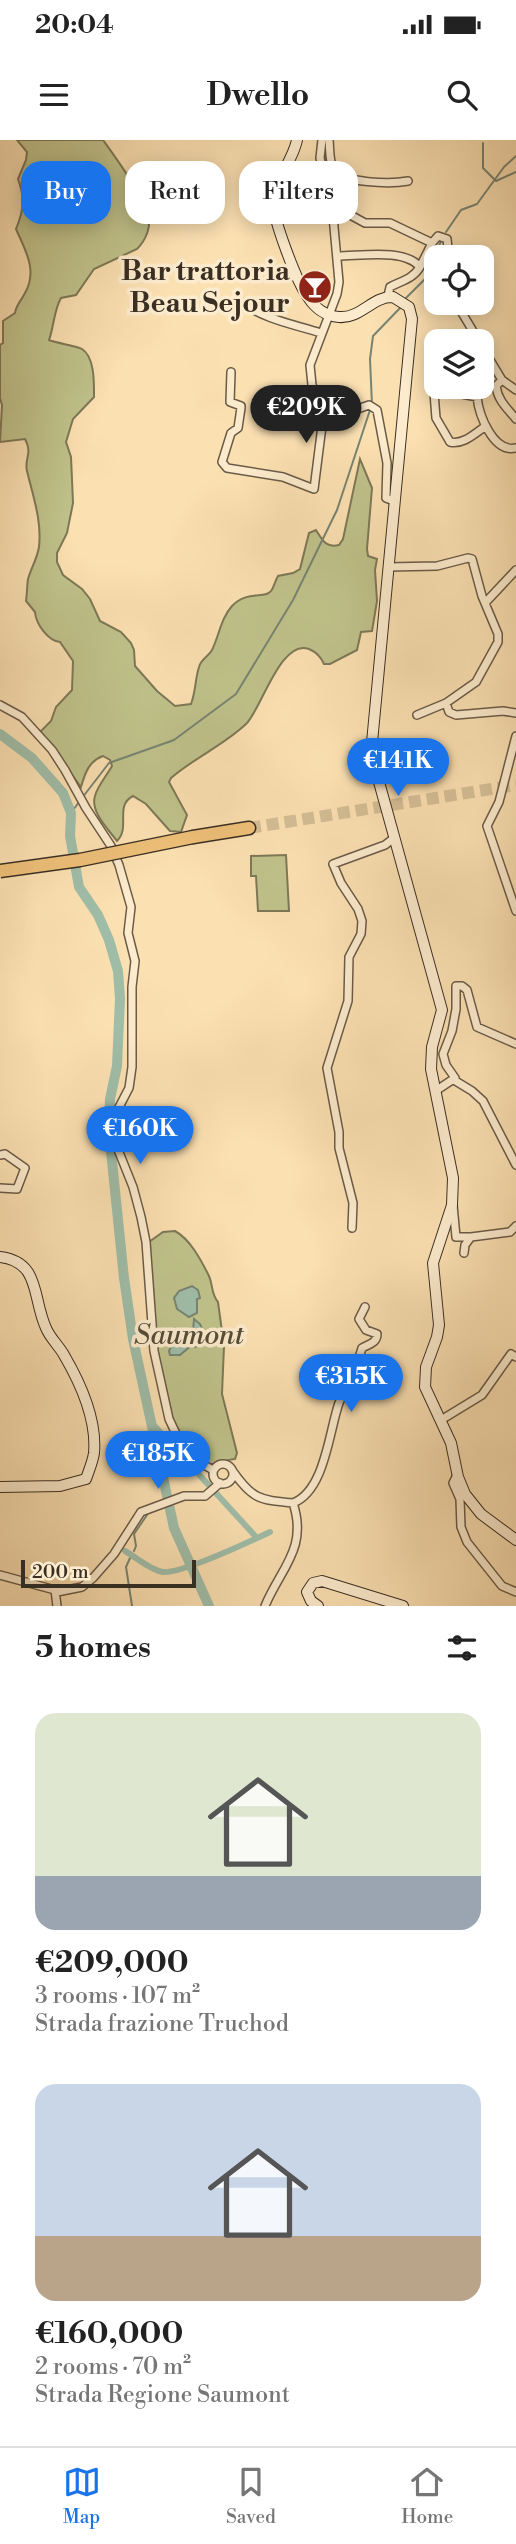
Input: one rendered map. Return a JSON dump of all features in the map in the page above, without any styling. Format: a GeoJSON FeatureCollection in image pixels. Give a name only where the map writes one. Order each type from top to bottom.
{"type":"FeatureCollection","features":[{"type":"Feature","properties":{"kind":"highway"},"geometry":{"type":"LineString","coordinates":[[0,871],[80,860],[193,836],[250,828]]}},
{"type":"Feature","properties":{"kind":"main road"},"geometry":{"type":"LineString","coordinates":[[296,140],[294,153],[274,193],[274,210],[304,292],[313,304],[328,315],[348,317],[388,296],[409,307],[412,319],[371,753],[440,998],[442,1017],[431,1055],[431,1069],[453,1178],[452,1205],[433,1263],[439,1325],[425,1375],[425,1387],[451,1443],[465,1494],[475,1507],[516,1540]]}},
{"type":"Feature","properties":{"kind":"main road"},"geometry":{"type":"LineString","coordinates":[[0,1257],[19,1262],[29,1272],[46,1329],[77,1379],[94,1427],[94,1455],[86,1479],[71,1484],[0,1487]]}},
{"type":"Feature","properties":{"kind":"main road"},"geometry":{"type":"LineString","coordinates":[[318,1606],[311,1601],[307,1592],[313,1583],[322,1581],[403,1606]]}},
{"type":"Feature","properties":{"kind":"street"},"geometry":{"type":"LineString","coordinates":[[321,161],[322,140]]}},
{"type":"Feature","properties":{"kind":"street"},"geometry":{"type":"LineString","coordinates":[[329,140],[333,167],[341,175],[377,183],[408,181]]}},
{"type":"Feature","properties":{"kind":"street"},"geometry":{"type":"LineString","coordinates":[[358,219],[365,223],[390,223],[432,243]]}},
{"type":"Feature","properties":{"kind":"street"},"geometry":{"type":"LineString","coordinates":[[326,415],[310,376],[312,358],[338,288],[334,224]]}},
{"type":"Feature","properties":{"kind":"street"},"geometry":{"type":"LineString","coordinates":[[388,296],[390,287],[412,277],[438,236],[445,236],[449,245]]}},
{"type":"Feature","properties":{"kind":"street"},"geometry":{"type":"LineString","coordinates":[[338,256],[398,255],[411,259],[420,267]]}},
{"type":"Feature","properties":{"kind":"street"},"geometry":{"type":"LineString","coordinates":[[241,302],[273,320],[321,333]]}},
{"type":"Feature","properties":{"kind":"street"},"geometry":{"type":"LineString","coordinates":[[494,369],[502,380],[516,390]]}},
{"type":"Feature","properties":{"kind":"street"},"geometry":{"type":"LineString","coordinates":[[231,372],[230,402],[241,405],[241,408],[237,428],[231,433],[222,462],[227,468],[283,477],[314,489],[323,418],[326,415]]}},
{"type":"Feature","properties":{"kind":"street"},"geometry":{"type":"LineString","coordinates":[[502,380],[496,386],[498,395],[503,406],[516,419]]}},
{"type":"Feature","properties":{"kind":"street"},"geometry":{"type":"LineString","coordinates":[[434,399],[436,418],[450,442],[465,440],[486,426]]}},
{"type":"Feature","properties":{"kind":"street"},"geometry":{"type":"LineString","coordinates":[[477,399],[478,410],[486,426],[502,447],[516,448]]}},
{"type":"Feature","properties":{"kind":"street"},"geometry":{"type":"LineString","coordinates":[[326,415],[337,416],[372,407],[387,463],[386,498],[394,501]]}},
{"type":"Feature","properties":{"kind":"street"},"geometry":{"type":"LineString","coordinates":[[388,567],[437,566],[472,559],[485,603],[498,634],[498,642],[476,682],[446,703],[417,715]]}},
{"type":"Feature","properties":{"kind":"street"},"geometry":{"type":"LineString","coordinates":[[485,603],[516,570]]}},
{"type":"Feature","properties":{"kind":"street"},"geometry":{"type":"LineString","coordinates":[[446,703],[449,712],[456,715],[503,710],[516,713]]}},
{"type":"Feature","properties":{"kind":"street"},"geometry":{"type":"LineString","coordinates":[[0,705],[22,717],[52,750],[111,846],[131,907],[128,933],[135,961],[132,987],[132,1068],[129,1088],[115,1115],[115,1132],[119,1152],[133,1187],[146,1242],[153,1351],[169,1419],[184,1446],[204,1465],[214,1470]]}},
{"type":"Feature","properties":{"kind":"street"},"geometry":{"type":"LineString","coordinates":[[516,736],[499,802],[487,826],[516,911]]}},
{"type":"Feature","properties":{"kind":"street"},"geometry":{"type":"LineString","coordinates":[[352,1228],[353,1202],[340,1148],[327,1068],[348,1001],[349,957],[361,934],[362,921],[334,864],[385,845],[394,838]]}},
{"type":"Feature","properties":{"kind":"street"},"geometry":{"type":"LineString","coordinates":[[454,1080],[454,1074],[446,1065],[443,1054],[452,1031],[457,986],[467,990],[477,1027],[516,1044]]}},
{"type":"Feature","properties":{"kind":"street"},"geometry":{"type":"LineString","coordinates":[[437,1090],[454,1080]]}},
{"type":"Feature","properties":{"kind":"street"},"geometry":{"type":"LineString","coordinates":[[454,1080],[484,1101],[516,1165]]}},
{"type":"Feature","properties":{"kind":"street"},"geometry":{"type":"LineString","coordinates":[[0,1155],[5,1154],[25,1168],[17,1189],[0,1188]]}},
{"type":"Feature","properties":{"kind":"street"},"geometry":{"type":"LineString","coordinates":[[452,1205],[456,1237],[510,1232],[516,1226]]}},
{"type":"Feature","properties":{"kind":"street"},"geometry":{"type":"LineString","coordinates":[[464,1253],[465,1245],[471,1237]]}},
{"type":"Feature","properties":{"kind":"street"},"geometry":{"type":"LineString","coordinates":[[218,1486],[213,1477],[214,1470],[221,1464],[228,1465],[257,1497],[293,1503],[302,1500],[310,1491],[326,1456],[338,1405],[356,1369],[362,1348],[377,1338],[377,1334],[366,1330],[359,1319],[365,1307]]}},
{"type":"Feature","properties":{"kind":"street"},"geometry":{"type":"LineString","coordinates":[[441,1420],[482,1395],[511,1354],[516,1357]]}},
{"type":"Feature","properties":{"kind":"street"},"geometry":{"type":"LineString","coordinates":[[0,1575],[52,1588],[57,1592],[82,1587],[114,1554],[141,1511],[184,1496],[199,1497],[209,1494],[231,1479],[232,1470]]}},
{"type":"Feature","properties":{"kind":"street"},"geometry":{"type":"LineString","coordinates":[[458,1473],[453,1483],[460,1499],[461,1527],[467,1542],[502,1586],[516,1592]]}},
{"type":"Feature","properties":{"kind":"street"},"geometry":{"type":"LineString","coordinates":[[265,1606],[294,1550],[299,1529],[293,1503]]}},
{"type":"Feature","properties":{"kind":"street"},"geometry":{"type":"LineString","coordinates":[[57,1592],[57,1606]]}},
{"type":"Feature","properties":{"kind":"green space"},"geometry":{"type":"Polygon","coordinates":[[[17,140],[103,140],[125,171],[125,224],[149,224],[137,249],[94,269],[76,295],[61,298],[49,340],[82,349],[86,353],[92,364],[94,385],[94,397],[73,419],[66,442],[71,457],[73,503],[67,533],[57,553],[57,562],[63,575],[82,589],[90,599],[100,621],[121,632],[131,643],[135,666],[157,691],[175,706],[191,704],[200,664],[212,650],[232,606],[249,596],[268,593],[278,576],[300,569],[309,533],[316,530],[328,544],[339,545],[343,539],[360,459],[372,488],[367,549],[368,556],[377,559],[377,601],[372,631],[361,632],[357,650],[330,664],[324,664],[318,655],[309,649],[299,648],[289,654],[246,724],[171,778],[169,782],[187,815],[181,832],[170,831],[146,804],[133,796],[124,805],[123,829],[117,841],[101,820],[94,802],[98,789],[112,766],[110,760],[103,756],[94,761],[86,772],[81,787],[40,732],[51,721],[56,707],[72,690],[73,661],[60,642],[51,639],[43,631],[35,612],[26,601],[28,579],[40,537],[26,467],[28,448],[25,439],[0,442],[0,345],[3,343],[3,321],[15,313],[29,285],[29,260],[16,229],[21,216],[21,224],[111,224],[111,161],[26,161],[27,152],[17,140]]]}},
{"type":"Feature","properties":{"kind":"green space"},"geometry":{"type":"Polygon","coordinates":[[[286,855],[289,911],[258,911],[256,876],[251,876],[251,856],[286,855]]]}},
{"type":"Feature","properties":{"kind":"green space","name":"Saumont"},"geometry":{"type":"Polygon","coordinates":[[[175,1231],[186,1239],[199,1257],[218,1302],[224,1346],[222,1394],[237,1453],[235,1459],[215,1464],[207,1462],[195,1453],[173,1420],[153,1331],[149,1242],[163,1232],[175,1231]]]}},
{"type":"Feature","properties":{"kind":"shaded area"},"geometry":{"type":"Polygon","coordinates":[[[192,1286],[198,1290],[200,1298],[197,1299],[197,1313],[189,1317],[177,1309],[174,1298],[179,1291],[192,1286]]]}},
{"type":"Feature","properties":{"kind":"shaded area"},"geometry":{"type":"Polygon","coordinates":[[[194,1319],[200,1324],[207,1340],[195,1347],[192,1345],[180,1355],[170,1355],[175,1337],[192,1343],[194,1319]]]}},
{"type":"Feature","properties":{"kind":"waterway"},"geometry":{"type":"LineString","coordinates":[[483,143],[483,168],[496,181],[516,172]]}},
{"type":"Feature","properties":{"kind":"waterway"},"geometry":{"type":"LineString","coordinates":[[446,232],[461,210],[477,204],[504,167],[516,156]]}},
{"type":"Feature","properties":{"kind":"waterway"},"geometry":{"type":"LineString","coordinates":[[405,299],[427,277],[441,241]]}},
{"type":"Feature","properties":{"kind":"waterway"},"geometry":{"type":"LineString","coordinates":[[372,405],[370,359],[373,336],[401,307]]}},
{"type":"Feature","properties":{"kind":"waterway"},"geometry":{"type":"LineString","coordinates":[[82,798],[109,763],[174,740],[236,694],[293,600],[337,510],[370,410]]}},
{"type":"Feature","properties":{"kind":"waterway"},"geometry":{"type":"LineString","coordinates":[[0,734],[32,758],[63,793],[71,813],[70,836],[79,887],[98,915],[118,971],[120,999],[117,1066],[110,1099],[109,1132],[124,1278],[133,1339],[174,1528],[209,1606]]}},
{"type":"Feature","properties":{"kind":"waterway"},"geometry":{"type":"LineString","coordinates":[[71,813],[79,802]]}},
{"type":"Feature","properties":{"kind":"waterway"},"geometry":{"type":"LineString","coordinates":[[151,1422],[257,1538]]}},
{"type":"Feature","properties":{"kind":"waterway"},"geometry":{"type":"LineString","coordinates":[[134,1551],[134,1534],[147,1515]]}},
{"type":"Feature","properties":{"kind":"waterway"},"geometry":{"type":"LineString","coordinates":[[125,1551],[153,1569],[172,1571],[216,1556],[270,1532]]}},
{"type":"Feature","properties":{"kind":"waterway"},"geometry":{"type":"LineString","coordinates":[[130,1558],[126,1567],[132,1606]]}},
{"type":"Feature","properties":{"kind":"tunnel"},"geometry":{"type":"LineString","coordinates":[[249,828],[516,785]]}},
{"type":"Feature","properties":{"kind":"place","name":"Bar trattoria Beau Sejour"},"geometry":{"type":"Point","coordinates":[315,287]}}]}
